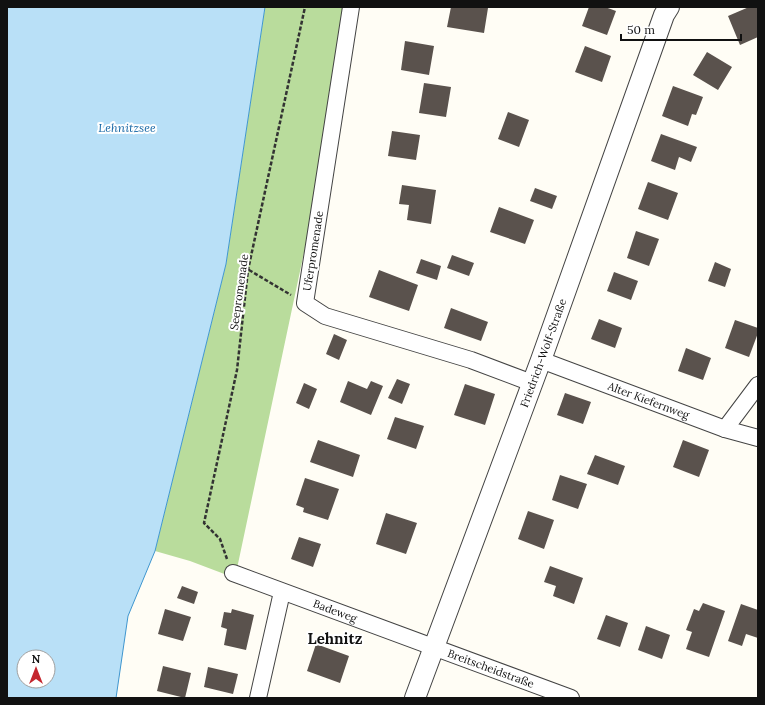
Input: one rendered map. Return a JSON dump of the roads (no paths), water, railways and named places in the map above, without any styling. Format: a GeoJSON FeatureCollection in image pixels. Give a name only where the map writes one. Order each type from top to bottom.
{"type":"FeatureCollection","features":[{"type":"Feature","properties":{"kind":"street","name":"Uferpromenade"},"geometry":{"type":"LineString","coordinates":[[352,7],[305,303],[325,316],[471,360],[532,383]]}},
{"type":"Feature","properties":{"kind":"street","name":"Friedrich-Wolf-Straße"},"geometry":{"type":"LineString","coordinates":[[415,698],[541,360],[668,7]]}},
{"type":"Feature","properties":{"kind":"street","name":"Alter Kiefernweg"},"geometry":{"type":"LineString","coordinates":[[541,360],[725,429],[758,438]]}},
{"type":"Feature","properties":{"kind":"street"},"geometry":{"type":"LineString","coordinates":[[725,429],[758,385]]}},
{"type":"Feature","properties":{"kind":"street","name":"Badeweg"},"geometry":{"type":"LineString","coordinates":[[232,573],[434,647]]}},
{"type":"Feature","properties":{"kind":"street"},"geometry":{"type":"LineString","coordinates":[[258,698],[282,592]]}},
{"type":"Feature","properties":{"kind":"street","name":"Breitscheidstraße"},"geometry":{"type":"LineString","coordinates":[[434,647],[571,698]]}},
{"type":"Feature","properties":{"kind":"water","name":"Lehnitzsee"},"geometry":{"type":"Polygon","coordinates":[[[7,7],[265,7],[226,264],[155,551],[128,616],[116,698],[7,698],[7,7]]]}},
{"type":"Feature","properties":{"kind":"district","name":"Lehnitz"},"geometry":{"type":"Point","coordinates":[335,638]}}]}
